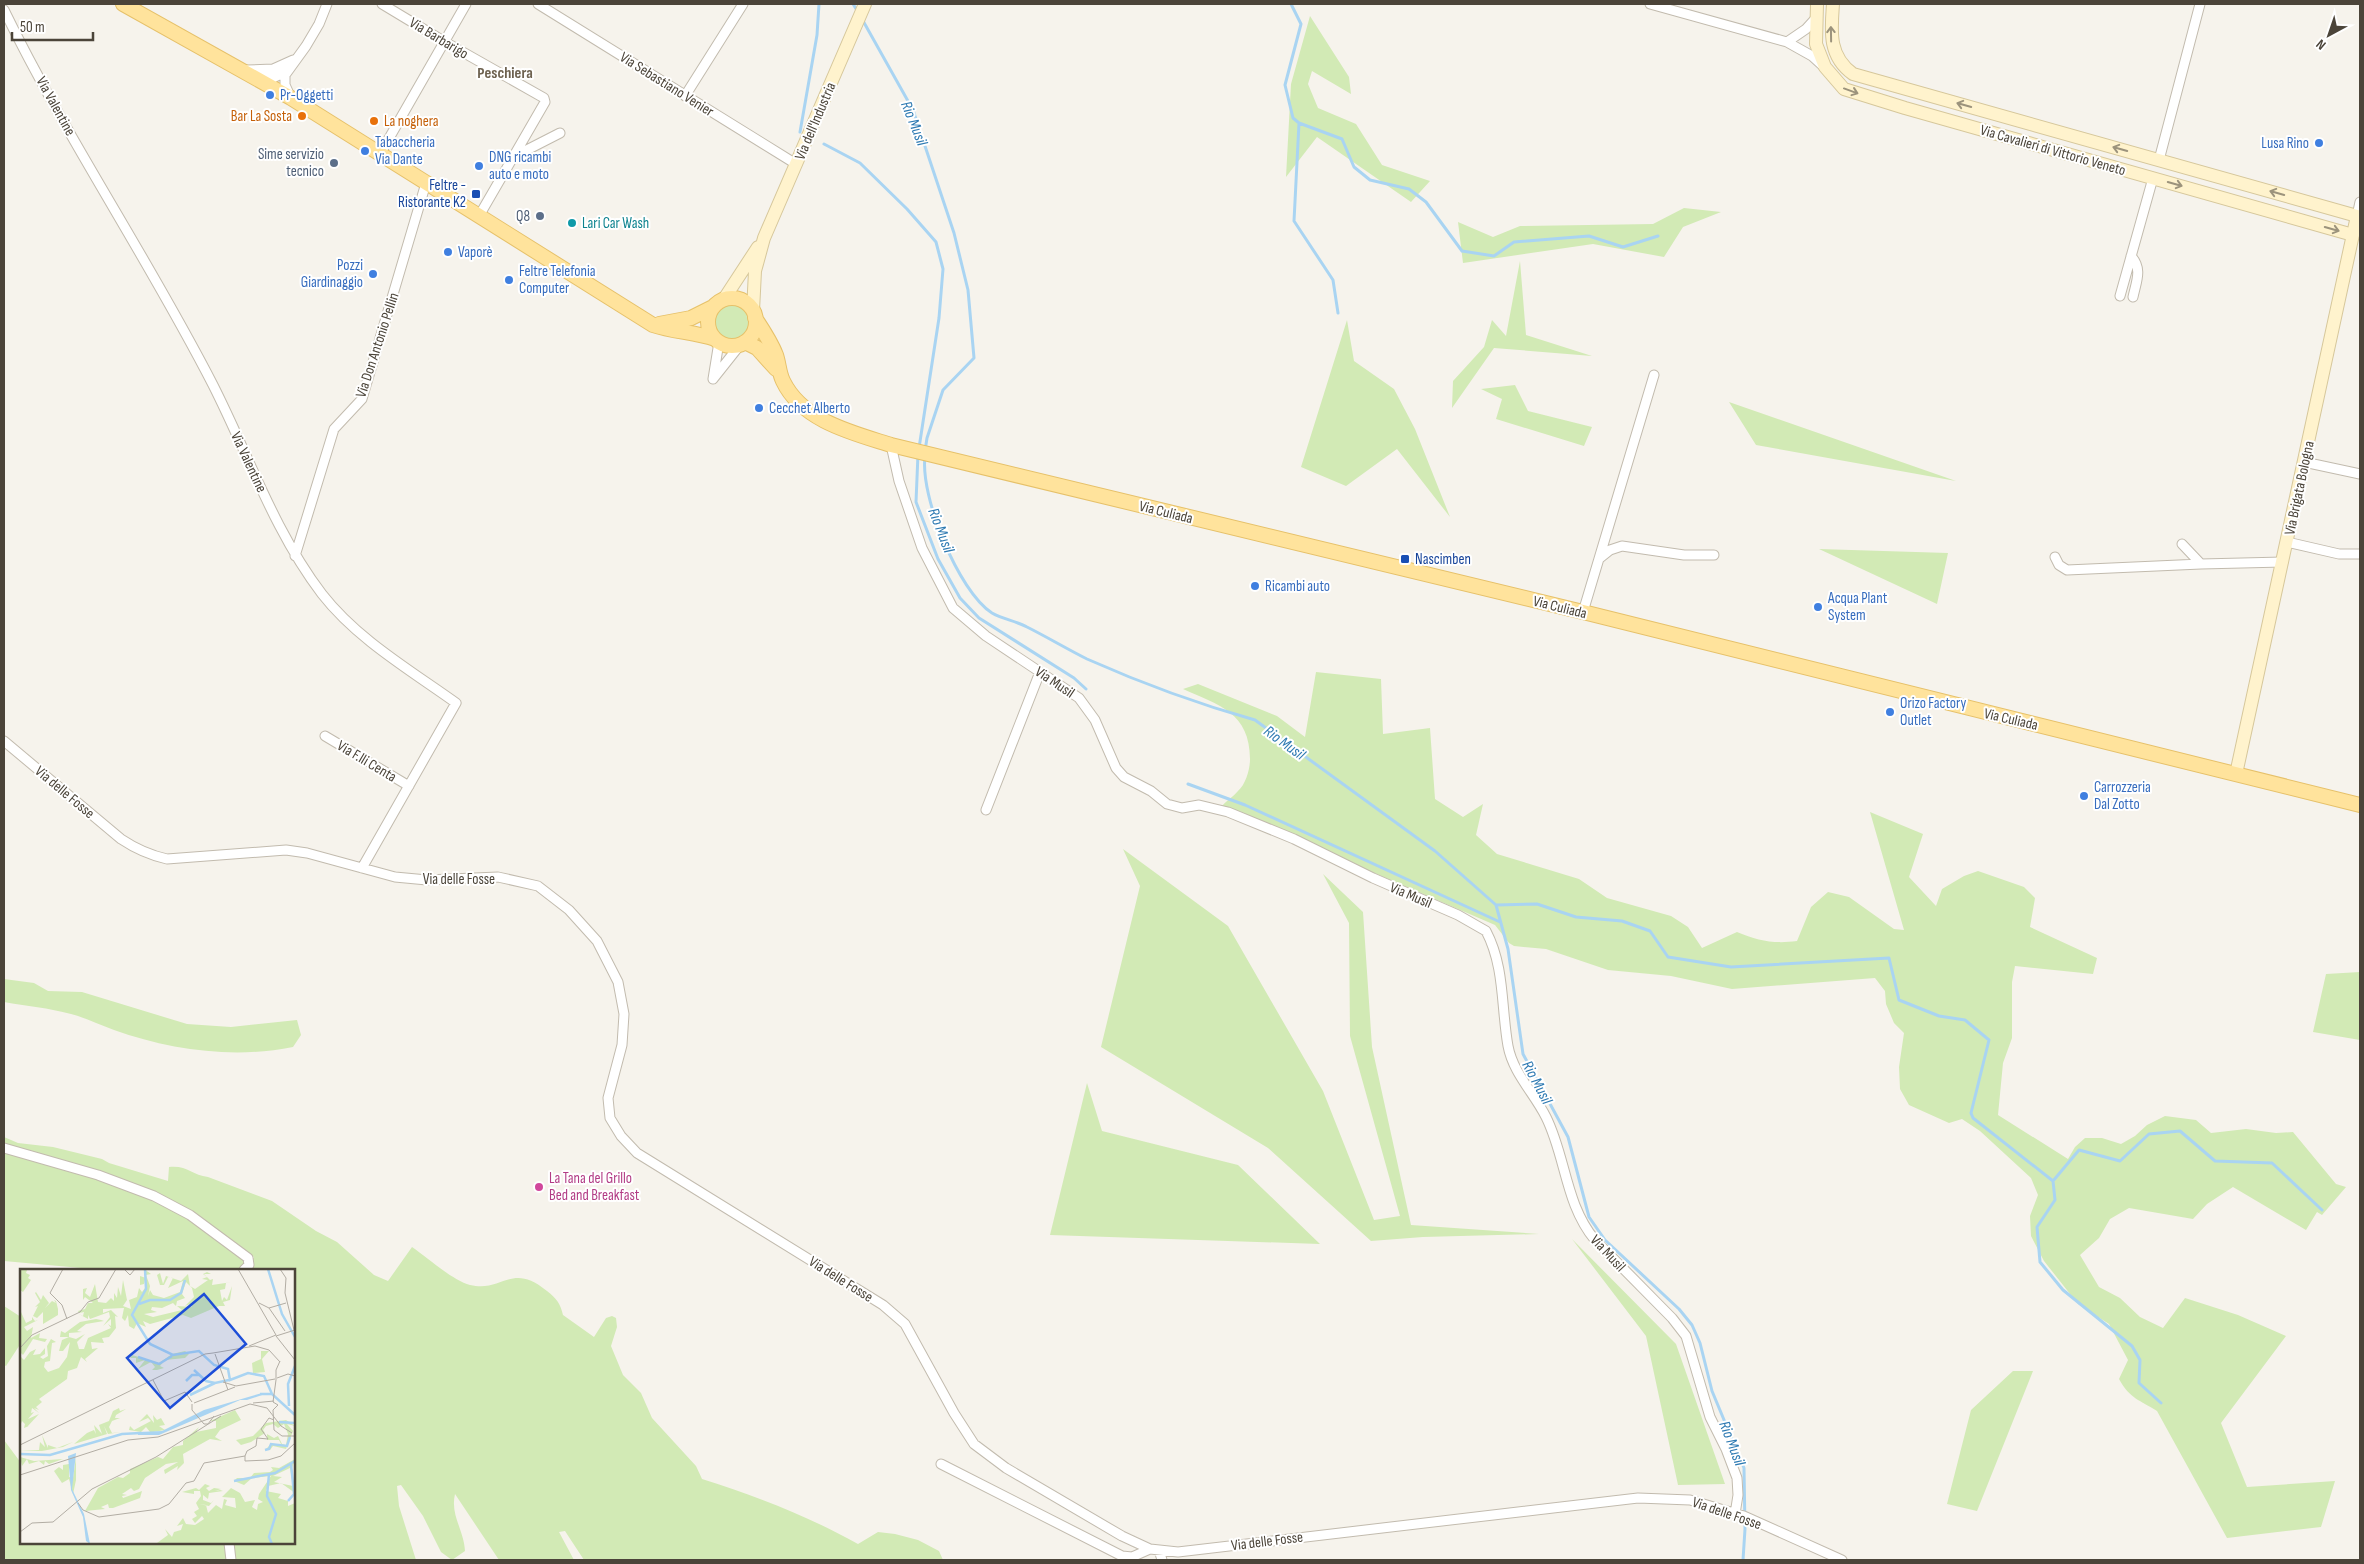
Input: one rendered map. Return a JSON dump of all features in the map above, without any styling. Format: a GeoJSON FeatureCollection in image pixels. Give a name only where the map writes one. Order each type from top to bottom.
{"type":"FeatureCollection","features":[{"type":"Feature","properties":{"kind":"main road"},"geometry":{"type":"LineString","coordinates":[[123,4],[291,98],[653,325],[664,329],[698,333],[727,346],[743,343],[754,331],[754,314],[744,301],[731,298],[691,318],[653,325]]}},
{"type":"Feature","properties":{"kind":"main road"},"geometry":{"type":"LineString","coordinates":[[717,341],[708,324],[718,303]]}},
{"type":"Feature","properties":{"kind":"main road","name":"Via Culiada"},"geometry":{"type":"LineString","coordinates":[[754,314],[771,345],[780,374]]}},
{"type":"Feature","properties":{"kind":"main road","name":"Via Culiada"},"geometry":{"type":"LineString","coordinates":[[743,343],[766,356],[796,399],[819,417],[840,428],[897,447],[1583,612],[2360,805]]}},
{"type":"Feature","properties":{"kind":"street"},"geometry":{"type":"LineString","coordinates":[[291,98],[285,85],[287,71],[319,24],[327,4]]}},
{"type":"Feature","properties":{"kind":"street","name":"Via Barbarigo"},"geometry":{"type":"LineString","coordinates":[[382,4],[544,98],[545,102],[515,156]]}},
{"type":"Feature","properties":{"kind":"street"},"geometry":{"type":"LineString","coordinates":[[380,154],[466,4]]}},
{"type":"Feature","properties":{"kind":"street","name":"Via Sebastiano Venier"},"geometry":{"type":"LineString","coordinates":[[538,4],[796,164]]}},
{"type":"Feature","properties":{"kind":"street"},"geometry":{"type":"LineString","coordinates":[[685,96],[743,4]]}},
{"type":"Feature","properties":{"kind":"street"},"geometry":{"type":"LineString","coordinates":[[1650,4],[1787,42],[1812,56],[1825,67]]}},
{"type":"Feature","properties":{"kind":"street","name":"Via Cavalieri di Vittorio Veneto"},"geometry":{"type":"LineString","coordinates":[[1817,4],[1816,44],[1825,67],[1844,89],[2353,235]]}},
{"type":"Feature","properties":{"kind":"street","name":"Via Cavalieri di Vittorio Veneto"},"geometry":{"type":"LineString","coordinates":[[1833,4],[1832,46],[1840,61],[1853,74],[2357,216]]}},
{"type":"Feature","properties":{"kind":"street"},"geometry":{"type":"LineString","coordinates":[[2159,160],[2200,4]]}},
{"type":"Feature","properties":{"kind":"street","name":"Via dell'Industria"},"geometry":{"type":"LineString","coordinates":[[754,314],[755,271],[764,238],[864,7]]}},
{"type":"Feature","properties":{"kind":"street","name":"Via Valentine"},"geometry":{"type":"LineString","coordinates":[[4,10],[213,386],[275,520],[296,556],[323,595],[347,621],[456,703],[362,868]]}},
{"type":"Feature","properties":{"kind":"street"},"geometry":{"type":"LineString","coordinates":[[1787,42],[1806,29],[1816,18]]}},
{"type":"Feature","properties":{"kind":"street"},"geometry":{"type":"LineString","coordinates":[[240,70],[274,69],[297,57]]}},
{"type":"Feature","properties":{"kind":"street"},"geometry":{"type":"LineString","coordinates":[[252,77],[268,79],[287,71]]}},
{"type":"Feature","properties":{"kind":"street"},"geometry":{"type":"LineString","coordinates":[[479,216],[515,156],[560,133]]}},
{"type":"Feature","properties":{"kind":"street"},"geometry":{"type":"LineString","coordinates":[[2120,296],[2153,178]]}},
{"type":"Feature","properties":{"kind":"street","name":"Via Don Antonio Pellin"},"geometry":{"type":"LineString","coordinates":[[296,556],[334,430],[362,399],[426,183]]}},
{"type":"Feature","properties":{"kind":"street","name":"Via Brigata Bologna"},"geometry":{"type":"LineString","coordinates":[[2236,774],[2360,202]]}},
{"type":"Feature","properties":{"kind":"street","name":"Via dell'Industria"},"geometry":{"type":"LineString","coordinates":[[718,303],[764,238]]}},
{"type":"Feature","properties":{"kind":"street"},"geometry":{"type":"LineString","coordinates":[[2131,256],[2138,263],[2139,270],[2133,297]]}},
{"type":"Feature","properties":{"kind":"street"},"geometry":{"type":"LineString","coordinates":[[717,341],[713,379],[743,343]]}},
{"type":"Feature","properties":{"kind":"street"},"geometry":{"type":"LineString","coordinates":[[1583,612],[1654,375]]}},
{"type":"Feature","properties":{"kind":"street","name":"Via Musil"},"geometry":{"type":"LineString","coordinates":[[897,447],[900,481],[922,548],[953,608],[986,636],[1079,698],[1095,720],[1116,768],[1124,777],[1151,791],[1167,804],[1182,808],[1199,805],[1228,812],[1294,839],[1373,878],[1458,915],[1486,931],[1500,970],[1508,1049],[1516,1067],[1545,1115],[1557,1141],[1567,1185],[1584,1228],[1672,1318],[1686,1336],[1710,1417],[1726,1449],[1737,1478],[1738,1495],[1735,1514]]}},
{"type":"Feature","properties":{"kind":"street"},"geometry":{"type":"LineString","coordinates":[[2304,462],[2360,474]]}},
{"type":"Feature","properties":{"kind":"street"},"geometry":{"type":"LineString","coordinates":[[2287,542],[2338,554],[2360,554]]}},
{"type":"Feature","properties":{"kind":"street"},"geometry":{"type":"LineString","coordinates":[[2182,544],[2201,564]]}},
{"type":"Feature","properties":{"kind":"street"},"geometry":{"type":"LineString","coordinates":[[1599,558],[1610,550],[1622,546],[1684,555],[1714,555]]}},
{"type":"Feature","properties":{"kind":"street"},"geometry":{"type":"LineString","coordinates":[[2054,557],[2059,565],[2067,570],[2283,562]]}},
{"type":"Feature","properties":{"kind":"street"},"geometry":{"type":"LineString","coordinates":[[986,810],[1040,672]]}},
{"type":"Feature","properties":{"kind":"street","name":"Via F.lli Centa"},"geometry":{"type":"LineString","coordinates":[[325,736],[409,786]]}},
{"type":"Feature","properties":{"kind":"street","name":"Via delle Fosse"},"geometry":{"type":"LineString","coordinates":[[4,741],[121,839],[142,852],[167,859],[286,850],[307,853],[395,877],[427,880],[498,877],[538,886],[569,910],[597,941],[618,982],[624,1014],[622,1045],[608,1098],[610,1118],[621,1136],[637,1153],[883,1305],[905,1324],[954,1413],[974,1444],[1006,1468],[1122,1536],[1154,1549],[1178,1552],[1638,1498],[1690,1500],[1735,1514],[1842,1560]]}},
{"type":"Feature","properties":{"kind":"street"},"geometry":{"type":"LineString","coordinates":[[4,1148],[98,1175],[154,1196],[190,1215],[248,1258],[249,1265],[245,1269]]}},
{"type":"Feature","properties":{"kind":"street"},"geometry":{"type":"LineString","coordinates":[[941,1464],[1122,1556],[1132,1557],[1154,1549],[1162,1560]]}},
{"type":"Feature","properties":{"kind":"street"},"geometry":{"type":"LineString","coordinates":[[229,1544],[231,1560]]}},
{"type":"Feature","properties":{"kind":"green space"},"geometry":{"type":"Polygon","coordinates":[[[1310,16],[1349,77],[1351,94],[1312,71],[1308,84],[1318,108],[1356,124],[1382,165],[1430,181],[1411,202],[1317,137],[1286,177],[1291,84],[1310,16]]]}},
{"type":"Feature","properties":{"kind":"green space"},"geometry":{"type":"Polygon","coordinates":[[[1684,208],[1721,212],[1683,227],[1664,257],[1593,244],[1463,263],[1458,222],[1493,237],[1520,226],[1653,224],[1684,208]]]}},
{"type":"Feature","properties":{"kind":"green space"},"geometry":{"type":"Polygon","coordinates":[[[1520,261],[1526,335],[1592,356],[1494,348],[1452,408],[1453,381],[1484,347],[1492,320],[1506,336],[1520,261]]]}},
{"type":"Feature","properties":{"kind":"green space"},"geometry":{"type":"Polygon","coordinates":[[[728,300],[736,300],[748,306],[754,322],[748,338],[736,344],[728,344],[716,338],[710,326],[710,318],[716,306],[728,300]]]}},
{"type":"Feature","properties":{"kind":"green space"},"geometry":{"type":"Polygon","coordinates":[[[1347,320],[1354,361],[1394,389],[1415,429],[1450,517],[1397,449],[1346,486],[1301,467],[1347,320]]]}},
{"type":"Feature","properties":{"kind":"green space"},"geometry":{"type":"Polygon","coordinates":[[[1515,385],[1528,411],[1592,427],[1584,446],[1496,419],[1502,399],[1481,389],[1515,385]]]}},
{"type":"Feature","properties":{"kind":"green space"},"geometry":{"type":"Polygon","coordinates":[[[1729,402],[1956,481],[1756,445],[1729,402]]]}},
{"type":"Feature","properties":{"kind":"green space"},"geometry":{"type":"Polygon","coordinates":[[[1819,549],[1948,553],[1937,604],[1819,549]]]}},
{"type":"Feature","properties":{"kind":"green space"},"geometry":{"type":"Polygon","coordinates":[[[1316,672],[1381,679],[1383,734],[1430,728],[1435,799],[1463,817],[1483,804],[1476,835],[1497,854],[1579,879],[1607,898],[1671,916],[1688,927],[1702,948],[1737,932],[1766,941],[1797,941],[1811,907],[1828,892],[1849,897],[1894,929],[1904,930],[1870,812],[1923,834],[1909,877],[1936,906],[1942,889],[1964,876],[1978,871],[2024,887],[2035,898],[2030,927],[2097,958],[2093,974],[2015,966],[2012,982],[2012,1038],[2003,1063],[1998,1115],[2068,1159],[2075,1147],[2085,1138],[2102,1138],[2121,1144],[2135,1136],[2147,1125],[2165,1116],[2196,1120],[2211,1133],[2246,1129],[2276,1133],[2293,1132],[2336,1184],[2346,1187],[2322,1215],[2317,1212],[2306,1230],[2233,1187],[2207,1204],[2193,1219],[2129,1208],[2110,1219],[2099,1238],[2080,1255],[2099,1287],[2120,1298],[2140,1317],[2163,1328],[2185,1298],[2238,1315],[2286,1336],[2221,1423],[2247,1487],[2335,1481],[2321,1527],[2227,1538],[2157,1411],[2131,1395],[2119,1379],[2128,1360],[2109,1324],[2078,1304],[2044,1261],[2031,1236],[2030,1216],[2038,1195],[2031,1178],[1980,1131],[1962,1119],[1949,1123],[1909,1105],[1900,1089],[1899,1067],[1904,1033],[1894,1023],[1886,1004],[1885,991],[1875,978],[1732,989],[1671,976],[1608,970],[1546,949],[1514,946],[1509,943],[1495,925],[1221,807],[1241,788],[1247,776],[1250,759],[1249,743],[1245,731],[1230,713],[1209,700],[1183,689],[1198,684],[1277,716],[1305,737],[1316,672]]]}},
{"type":"Feature","properties":{"kind":"green space"},"geometry":{"type":"Polygon","coordinates":[[[1123,849],[1228,926],[1323,1091],[1374,1220],[1400,1216],[1350,1036],[1349,923],[1323,874],[1363,912],[1372,1047],[1411,1225],[1539,1234],[1423,1237],[1371,1241],[1268,1148],[1101,1047],[1140,886],[1123,849]]]}},
{"type":"Feature","properties":{"kind":"green space"},"geometry":{"type":"Polygon","coordinates":[[[2360,972],[2360,1040],[2313,1032],[2326,974],[2360,972]]]}},
{"type":"Feature","properties":{"kind":"green space"},"geometry":{"type":"Polygon","coordinates":[[[4,979],[34,983],[48,991],[82,992],[187,1024],[231,1027],[297,1020],[301,1035],[293,1047],[271,1051],[225,1052],[157,1043],[71,1014],[4,1002],[4,979]]]}},
{"type":"Feature","properties":{"kind":"green space"},"geometry":{"type":"Polygon","coordinates":[[[1087,1083],[1102,1131],[1238,1165],[1320,1244],[1050,1235],[1087,1083]]]}},
{"type":"Feature","properties":{"kind":"green space"},"geometry":{"type":"Polygon","coordinates":[[[4,1137],[18,1143],[53,1147],[102,1159],[109,1163],[168,1181],[169,1167],[180,1167],[272,1201],[316,1231],[337,1242],[374,1275],[388,1281],[412,1247],[448,1274],[470,1285],[491,1285],[516,1278],[535,1282],[556,1299],[563,1315],[594,1337],[606,1318],[612,1316],[616,1318],[617,1327],[611,1346],[623,1375],[641,1393],[652,1418],[696,1466],[702,1479],[781,1507],[820,1524],[858,1544],[878,1532],[895,1534],[918,1540],[939,1551],[943,1560],[584,1560],[565,1531],[559,1532],[574,1560],[499,1560],[455,1494],[454,1509],[465,1551],[452,1560],[441,1552],[423,1516],[401,1485],[397,1486],[399,1506],[416,1560],[4,1560],[4,1440],[20,1462],[20,1544],[295,1544],[295,1269],[81,1268],[4,1261],[4,1150],[92,1175],[142,1194],[204,1227],[244,1256],[249,1264],[254,1257],[217,1231],[143,1190],[109,1177],[4,1146],[4,1137]]]}},
{"type":"Feature","properties":{"kind":"green space"},"geometry":{"type":"Polygon","coordinates":[[[1572,1239],[1676,1344],[1725,1484],[1678,1485],[1646,1336],[1572,1239]]]}},
{"type":"Feature","properties":{"kind":"green space"},"geometry":{"type":"Polygon","coordinates":[[[4,1306],[20,1316],[20,1345],[6,1366],[4,1365],[4,1306]]]}},
{"type":"Feature","properties":{"kind":"green space"},"geometry":{"type":"Polygon","coordinates":[[[2013,1371],[2033,1371],[1977,1511],[1947,1504],[1971,1410],[2013,1371]]]}},
{"type":"Feature","properties":{"kind":"waterway"},"geometry":{"type":"LineString","coordinates":[[800,132],[817,35],[819,4]]}},
{"type":"Feature","properties":{"kind":"waterway","name":"Rio Musil"},"geometry":{"type":"LineString","coordinates":[[853,4],[858,12]]}},
{"type":"Feature","properties":{"kind":"waterway"},"geometry":{"type":"LineString","coordinates":[[1291,4],[1301,24],[1285,85],[1293,118],[1299,123],[1342,139],[1354,167],[1370,180],[1409,189],[1426,202],[1462,251],[1494,256],[1514,242],[1589,236],[1623,247],[1658,236]]}},
{"type":"Feature","properties":{"kind":"waterway","name":"Rio Musil"},"geometry":{"type":"LineString","coordinates":[[862,19],[913,110],[954,233],[968,290],[974,358],[943,390],[927,438],[925,451]]}},
{"type":"Feature","properties":{"kind":"waterway"},"geometry":{"type":"LineString","coordinates":[[1299,123],[1294,221],[1333,280],[1338,313]]}},
{"type":"Feature","properties":{"kind":"waterway"},"geometry":{"type":"LineString","coordinates":[[824,144],[860,163],[907,209],[936,242],[943,269],[939,318],[919,448]]}},
{"type":"Feature","properties":{"kind":"waterway"},"geometry":{"type":"LineString","coordinates":[[918,454],[916,502],[938,559],[960,598],[979,618],[1074,678],[1086,689]]}},
{"type":"Feature","properties":{"kind":"waterway","name":"Rio Musil"},"geometry":{"type":"LineString","coordinates":[[925,457],[925,474],[929,495],[944,541],[966,585],[979,602],[992,613],[1023,625],[1087,659],[1128,676],[1191,700],[1255,720],[1435,851],[1496,905],[1508,949],[1523,1054],[1568,1137],[1589,1217],[1605,1240],[1679,1309],[1692,1325],[1700,1343],[1712,1391],[1744,1468],[1745,1529],[1743,1560]]}},
{"type":"Feature","properties":{"kind":"waterway"},"geometry":{"type":"LineString","coordinates":[[1188,784],[1245,805],[1500,922]]}},
{"type":"Feature","properties":{"kind":"waterway"},"geometry":{"type":"LineString","coordinates":[[1496,905],[1537,904],[1576,917],[1622,921],[1650,931],[1668,957],[1731,967],[1889,958],[1899,1000],[1939,1016],[1965,1020],[1989,1040],[1971,1113],[1973,1118],[2053,1181],[2055,1200],[2037,1227],[2040,1262],[2063,1290],[2132,1346],[2140,1360],[2139,1383],[2161,1403]]}},
{"type":"Feature","properties":{"kind":"waterway"},"geometry":{"type":"LineString","coordinates":[[2053,1181],[2079,1150],[2120,1161],[2149,1134],[2180,1131],[2215,1161],[2272,1163],[2322,1210]]}},
{"type":"Feature","properties":{"kind":"place","name":"Pr-Oggetti"},"geometry":{"type":"Point","coordinates":[270,95]}},
{"type":"Feature","properties":{"kind":"place","name":"Bar La Sosta"},"geometry":{"type":"Point","coordinates":[302,116]}},
{"type":"Feature","properties":{"kind":"place","name":"La noghera"},"geometry":{"type":"Point","coordinates":[374,121]}},
{"type":"Feature","properties":{"kind":"place","name":"Lusa Rino"},"geometry":{"type":"Point","coordinates":[2319,143]}},
{"type":"Feature","properties":{"kind":"place","name":"Tabaccheria Via Dante"},"geometry":{"type":"Point","coordinates":[365,151]}},
{"type":"Feature","properties":{"kind":"place","name":"Sime servizio tecnico"},"geometry":{"type":"Point","coordinates":[334,163]}},
{"type":"Feature","properties":{"kind":"place","name":"DNG ricambi auto e moto"},"geometry":{"type":"Point","coordinates":[479,166]}},
{"type":"Feature","properties":{"kind":"place","name":"Feltre - Ristorante K2"},"geometry":{"type":"Point","coordinates":[476,194]}},
{"type":"Feature","properties":{"kind":"place","name":"Q8"},"geometry":{"type":"Point","coordinates":[540,216]}},
{"type":"Feature","properties":{"kind":"place","name":"Lari Car Wash"},"geometry":{"type":"Point","coordinates":[572,223]}},
{"type":"Feature","properties":{"kind":"place","name":"Vaporè"},"geometry":{"type":"Point","coordinates":[448,252]}},
{"type":"Feature","properties":{"kind":"place","name":"Pozzi Giardinaggio"},"geometry":{"type":"Point","coordinates":[373,274]}},
{"type":"Feature","properties":{"kind":"place","name":"Feltre Telefonia Computer"},"geometry":{"type":"Point","coordinates":[509,280]}},
{"type":"Feature","properties":{"kind":"place","name":"Cecchet Alberto"},"geometry":{"type":"Point","coordinates":[759,408]}},
{"type":"Feature","properties":{"kind":"place","name":"Nascimben"},"geometry":{"type":"Point","coordinates":[1405,559]}},
{"type":"Feature","properties":{"kind":"place","name":"Ricambi auto"},"geometry":{"type":"Point","coordinates":[1255,586]}},
{"type":"Feature","properties":{"kind":"place","name":"Acqua Plant System"},"geometry":{"type":"Point","coordinates":[1818,607]}},
{"type":"Feature","properties":{"kind":"place","name":"Orizo Factory Outlet"},"geometry":{"type":"Point","coordinates":[1890,712]}},
{"type":"Feature","properties":{"kind":"place","name":"Carrozzeria Dal Zotto"},"geometry":{"type":"Point","coordinates":[2084,796]}},
{"type":"Feature","properties":{"kind":"place","name":"La Tana del Grillo Bed and Breakfast"},"geometry":{"type":"Point","coordinates":[539,1187]}},
{"type":"Feature","properties":{"kind":"district","name":"Peschiera"},"geometry":{"type":"Point","coordinates":[505,72]}}]}
